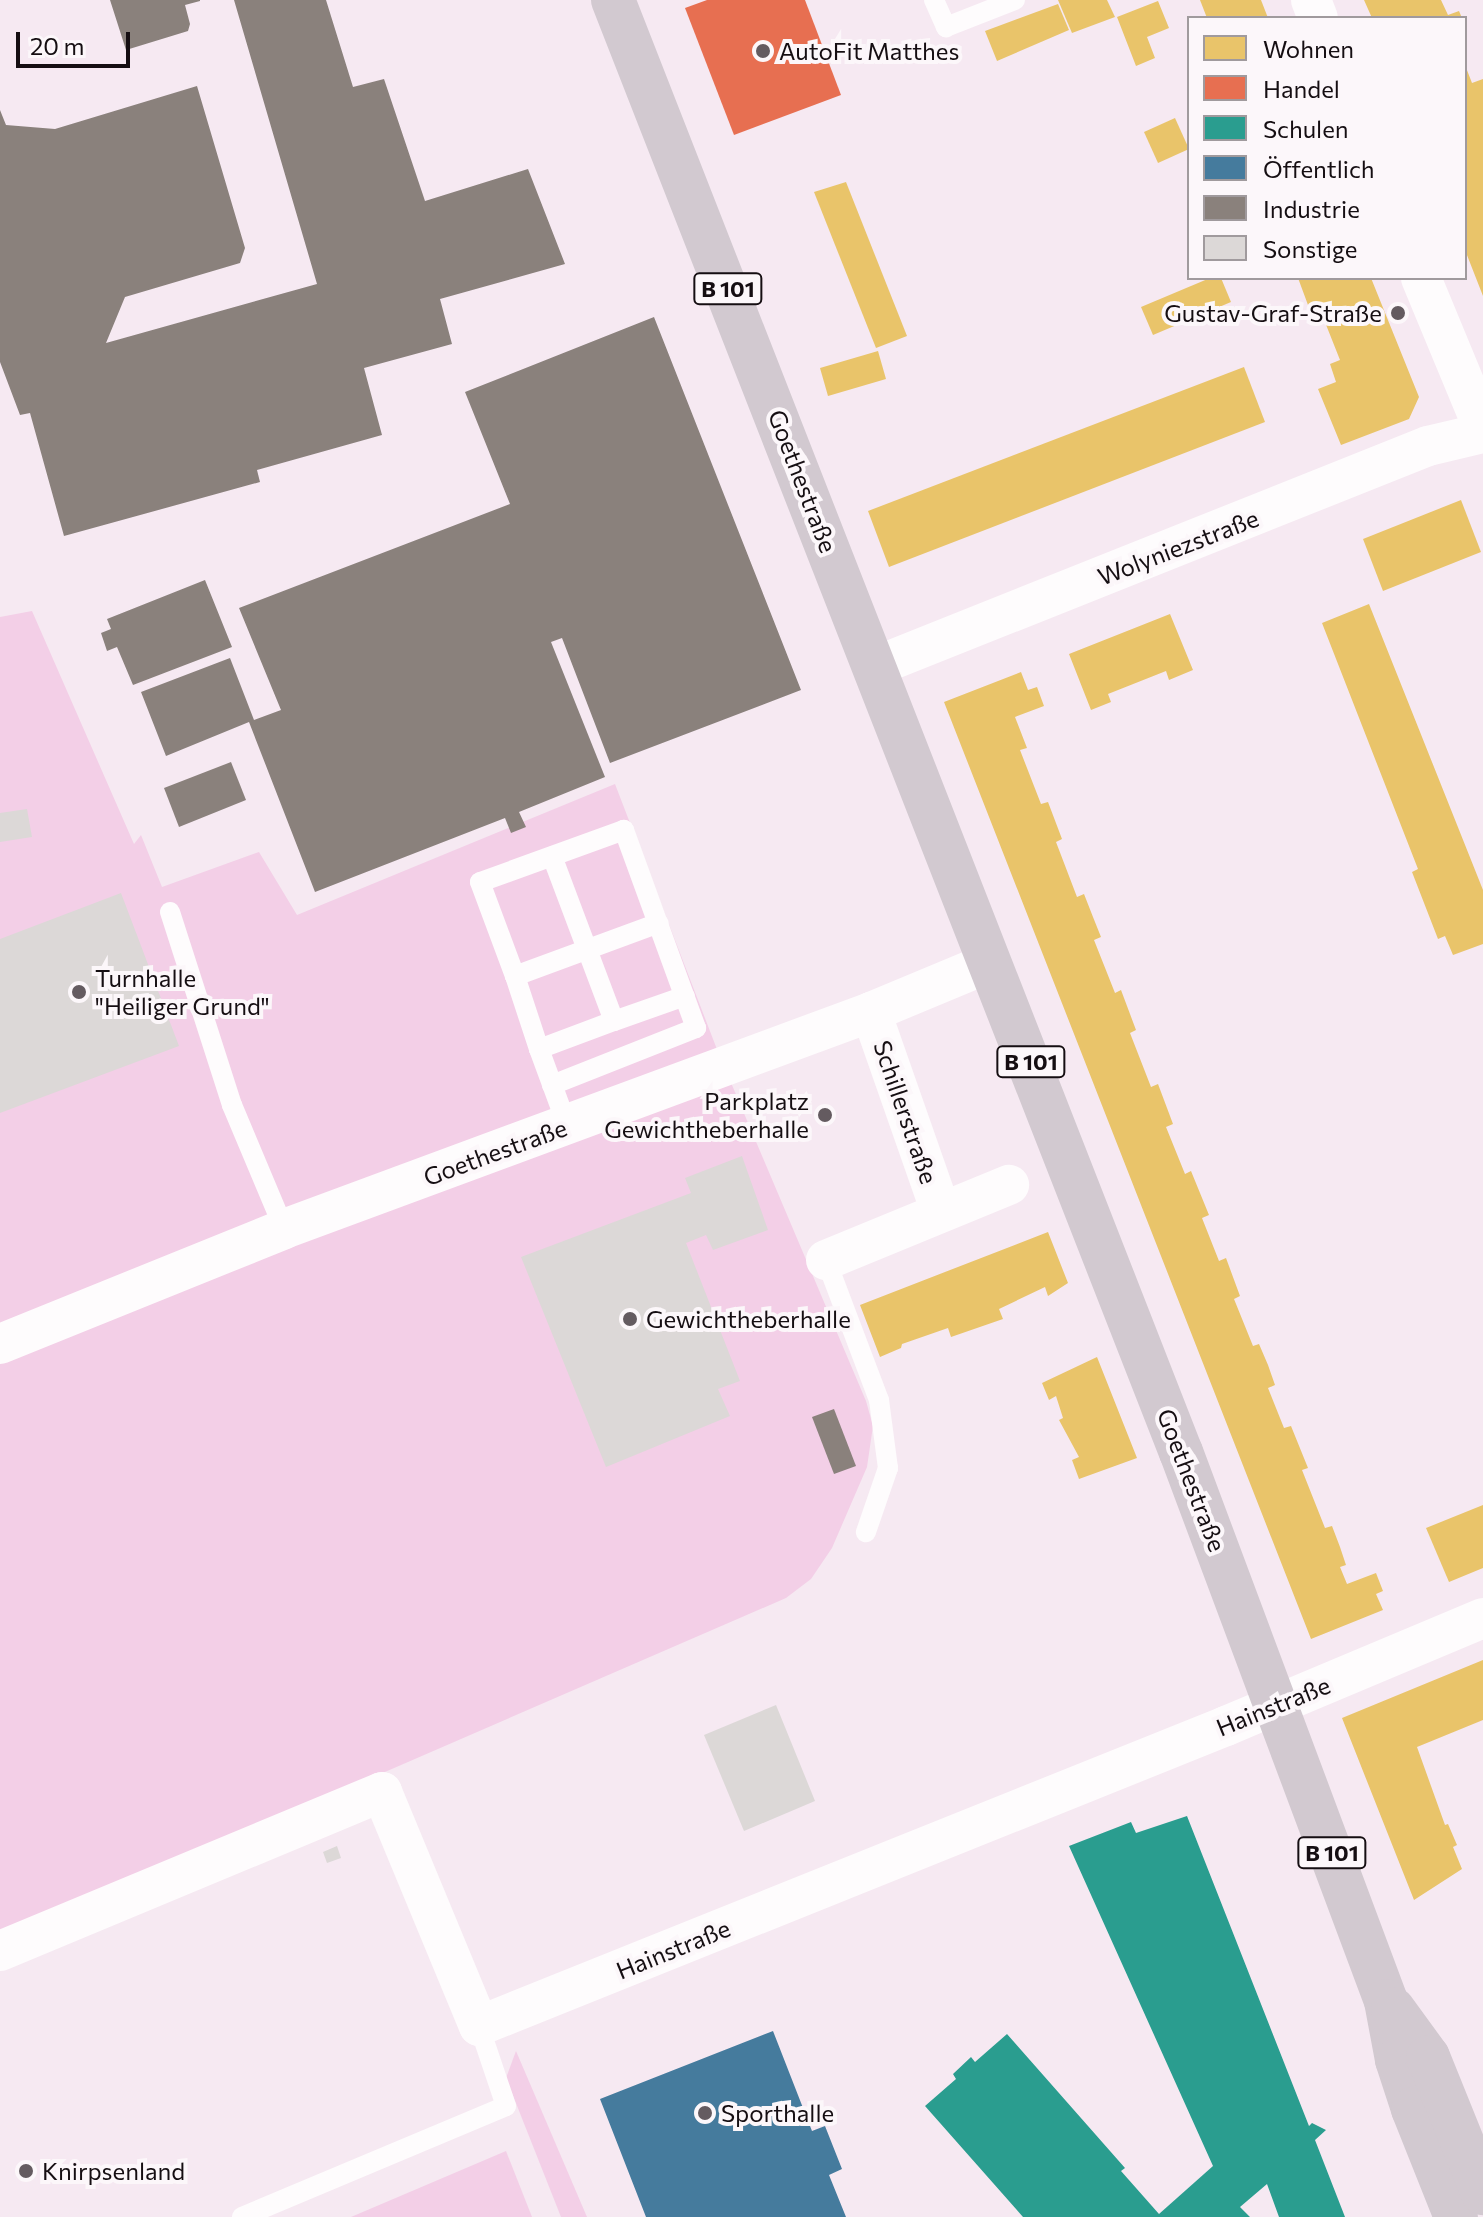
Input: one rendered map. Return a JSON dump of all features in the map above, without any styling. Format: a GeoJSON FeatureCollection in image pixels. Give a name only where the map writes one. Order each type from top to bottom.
{"type":"FeatureCollection","features":[{"type":"Feature","properties":{"kind":"main road","name":"Goethestraße"},"geometry":{"type":"LineString","coordinates":[[613,0],[991,962],[1277,1705],[1386,2001],[1397,2060],[1456,2217]]}},
{"type":"Feature","properties":{"kind":"main road","name":"Goethestraße"},"geometry":{"type":"LineString","coordinates":[[1386,2001],[1428,2057],[1483,2193]]}},
{"type":"Feature","properties":{"kind":"street"},"geometry":{"type":"LineString","coordinates":[[1422,280],[1483,430]]}},
{"type":"Feature","properties":{"kind":"street","name":"Wolyniezstraße"},"geometry":{"type":"LineString","coordinates":[[874,667],[1428,446],[1483,430]]}},
{"type":"Feature","properties":{"kind":"street","name":"Goethestraße"},"geometry":{"type":"LineString","coordinates":[[0,1344],[284,1229],[871,1012],[991,962]]}},
{"type":"Feature","properties":{"kind":"street","name":"Schillerstraße"},"geometry":{"type":"LineString","coordinates":[[871,1012],[941,1212]]}},
{"type":"Feature","properties":{"kind":"street","name":"Schillerstraße"},"geometry":{"type":"LineString","coordinates":[[826,1260],[1009,1185]]}},
{"type":"Feature","properties":{"kind":"street","name":"Hainstraße"},"geometry":{"type":"LineString","coordinates":[[479,2026],[1277,1705],[1483,1618]]}},
{"type":"Feature","properties":{"kind":"street"},"geometry":{"type":"LineString","coordinates":[[0,1951],[382,1792],[479,2026]]}},
{"type":"Feature","properties":{"kind":"lane"},"geometry":{"type":"LineString","coordinates":[[934,0],[946,27],[1015,0]]}},
{"type":"Feature","properties":{"kind":"lane"},"geometry":{"type":"LineString","coordinates":[[552,1085],[696,1028],[624,830],[480,882],[515,976],[539,1049],[552,1085],[567,1125]]}},
{"type":"Feature","properties":{"kind":"lane"},"geometry":{"type":"LineString","coordinates":[[552,856],[614,1021]]}},
{"type":"Feature","properties":{"kind":"lane"},"geometry":{"type":"LineString","coordinates":[[170,912],[232,1105],[284,1229]]}},
{"type":"Feature","properties":{"kind":"lane"},"geometry":{"type":"LineString","coordinates":[[515,976],[659,923]]}},
{"type":"Feature","properties":{"kind":"lane"},"geometry":{"type":"LineString","coordinates":[[539,1049],[685,996]]}},
{"type":"Feature","properties":{"kind":"lane"},"geometry":{"type":"LineString","coordinates":[[826,1260],[879,1400],[888,1468],[866,1532]]}},
{"type":"Feature","properties":{"kind":"lane"},"geometry":{"type":"LineString","coordinates":[[242,2217],[506,2106],[479,2026]]}},
{"type":"Feature","properties":{"kind":"shaded area"},"geometry":{"type":"Polygon","coordinates":[[[32,611],[134,844],[141,835],[162,887],[259,852],[297,915],[615,784],[718,1052],[866,1401],[873,1426],[867,1467],[832,1548],[811,1579],[786,1598],[0,1939],[0,617],[32,611]]]}},
{"type":"Feature","properties":{"kind":"shaded area"},"geometry":{"type":"Polygon","coordinates":[[[516,2051],[587,2217],[561,2217],[506,2078],[516,2051]]]}},
{"type":"Feature","properties":{"kind":"shaded area"},"geometry":{"type":"Polygon","coordinates":[[[506,2151],[532,2217],[351,2217],[506,2151]]]}},
{"type":"Feature","properties":{"kind":"building: Wohnen"},"geometry":{"type":"Polygon","coordinates":[[[1058,0],[1107,0],[1115,17],[1072,33],[1058,0]]]}},
{"type":"Feature","properties":{"kind":"building: Wohnen"},"geometry":{"type":"Polygon","coordinates":[[[1200,0],[1261,0],[1267,16],[1206,16],[1200,0]]]}},
{"type":"Feature","properties":{"kind":"building: Wohnen"},"geometry":{"type":"Polygon","coordinates":[[[1364,0],[1441,0],[1448,15],[1459,11],[1461,16],[1371,16],[1364,0]]]}},
{"type":"Feature","properties":{"kind":"building: Wohnen"},"geometry":{"type":"Polygon","coordinates":[[[1158,1],[1169,28],[1147,37],[1155,58],[1136,66],[1117,17],[1158,1]]]}},
{"type":"Feature","properties":{"kind":"building: Wohnen"},"geometry":{"type":"Polygon","coordinates":[[[1058,4],[1069,30],[997,61],[985,31],[1058,4]]]}},
{"type":"Feature","properties":{"kind":"building: Wohnen"},"geometry":{"type":"Polygon","coordinates":[[[1467,70],[1472,83],[1483,79],[1483,296],[1467,255],[1467,70]]]}},
{"type":"Feature","properties":{"kind":"building: Wohnen"},"geometry":{"type":"Polygon","coordinates":[[[1175,118],[1187,150],[1158,163],[1144,132],[1175,118]]]}},
{"type":"Feature","properties":{"kind":"building: Wohnen"},"geometry":{"type":"Polygon","coordinates":[[[846,182],[907,336],[876,348],[814,192],[846,182]]]}},
{"type":"Feature","properties":{"kind":"building: Wohnen"},"geometry":{"type":"Polygon","coordinates":[[[1205,280],[1222,280],[1231,302],[1153,335],[1141,307],[1205,280]]]}},
{"type":"Feature","properties":{"kind":"building: Wohnen"},"geometry":{"type":"Polygon","coordinates":[[[1299,280],[1372,280],[1419,397],[1409,419],[1341,445],[1318,389],[1336,382],[1330,364],[1340,360],[1317,302],[1308,305],[1299,280]]]}},
{"type":"Feature","properties":{"kind":"building: Wohnen"},"geometry":{"type":"Polygon","coordinates":[[[878,351],[886,379],[828,396],[820,368],[878,351]]]}},
{"type":"Feature","properties":{"kind":"building: Wohnen"},"geometry":{"type":"Polygon","coordinates":[[[1244,367],[1265,422],[889,567],[868,511],[1244,367]]]}},
{"type":"Feature","properties":{"kind":"building: Wohnen"},"geometry":{"type":"Polygon","coordinates":[[[1461,500],[1481,552],[1383,591],[1363,539],[1461,500]]]}},
{"type":"Feature","properties":{"kind":"building: Wohnen"},"geometry":{"type":"Polygon","coordinates":[[[1369,604],[1483,890],[1483,944],[1453,955],[1445,936],[1438,939],[1412,872],[1418,869],[1322,623],[1369,604]]]}},
{"type":"Feature","properties":{"kind":"building: Wohnen"},"geometry":{"type":"Polygon","coordinates":[[[1170,614],[1193,670],[1169,680],[1166,671],[1108,694],[1111,702],[1091,710],[1069,654],[1170,614]]]}},
{"type":"Feature","properties":{"kind":"building: Wohnen"},"geometry":{"type":"Polygon","coordinates":[[[1021,672],[1028,690],[1037,687],[1044,706],[1015,717],[1027,748],[1020,750],[1041,804],[1048,802],[1062,839],[1056,842],[1077,897],[1084,894],[1101,937],[1094,940],[1115,993],[1121,990],[1136,1030],[1130,1033],[1151,1087],[1158,1084],[1173,1124],[1166,1127],[1185,1174],[1191,1171],[1209,1215],[1202,1218],[1219,1261],[1226,1258],[1240,1296],[1234,1299],[1253,1346],[1259,1344],[1268,1365],[1275,1385],[1268,1388],[1284,1428],[1291,1426],[1308,1468],[1302,1470],[1325,1528],[1332,1526],[1346,1565],[1340,1567],[1347,1584],[1376,1573],[1383,1591],[1376,1594],[1383,1610],[1311,1639],[944,702],[1021,672]]]}},
{"type":"Feature","properties":{"kind":"building: Wohnen"},"geometry":{"type":"Polygon","coordinates":[[[1048,1232],[1068,1283],[1048,1296],[1045,1287],[999,1309],[1003,1319],[951,1337],[948,1328],[902,1344],[901,1348],[880,1357],[860,1305],[1048,1232]]]}},
{"type":"Feature","properties":{"kind":"building: Wohnen"},"geometry":{"type":"Polygon","coordinates":[[[1097,1357],[1137,1458],[1079,1479],[1072,1460],[1079,1457],[1059,1420],[1063,1418],[1056,1396],[1049,1400],[1042,1383],[1097,1357]]]}},
{"type":"Feature","properties":{"kind":"building: Wohnen"},"geometry":{"type":"Polygon","coordinates":[[[1483,1505],[1483,1568],[1449,1582],[1426,1528],[1483,1505]]]}},
{"type":"Feature","properties":{"kind":"building: Wohnen"},"geometry":{"type":"Polygon","coordinates":[[[1483,1660],[1483,1720],[1417,1747],[1445,1825],[1448,1824],[1457,1845],[1453,1847],[1462,1869],[1414,1900],[1342,1718],[1483,1660]]]}},
{"type":"Feature","properties":{"kind":"building: Handel","name":"AutoFit Matthes"},"geometry":{"type":"Polygon","coordinates":[[[707,0],[805,0],[841,95],[734,135],[685,8],[707,0]]]}},
{"type":"Feature","properties":{"kind":"building: Schulen"},"geometry":{"type":"Polygon","coordinates":[[[1187,1816],[1309,2126],[1312,2123],[1326,2130],[1315,2140],[1345,2217],[1279,2217],[1267,2184],[1240,2207],[1250,2217],[1023,2217],[925,2106],[956,2079],[953,2074],[971,2057],[975,2062],[1007,2034],[1125,2168],[1121,2171],[1159,2214],[1213,2166],[1069,1846],[1131,1822],[1136,1833],[1187,1816]]]}},
{"type":"Feature","properties":{"kind":"building: Öffentlich","name":"Sporthalle"},"geometry":{"type":"Polygon","coordinates":[[[773,2031],[812,2131],[825,2126],[842,2169],[829,2175],[846,2217],[646,2217],[600,2099],[773,2031]]]}},
{"type":"Feature","properties":{"kind":"building: Industrie"},"geometry":{"type":"Polygon","coordinates":[[[110,0],[200,1],[185,5],[190,24],[188,31],[126,50],[110,0]]]}},
{"type":"Feature","properties":{"kind":"building: Industrie"},"geometry":{"type":"Polygon","coordinates":[[[234,0],[326,0],[353,87],[384,79],[425,201],[528,169],[565,264],[440,299],[452,344],[364,368],[382,435],[257,470],[260,482],[64,536],[30,413],[20,415],[0,362],[0,110],[6,125],[55,129],[197,86],[245,248],[240,263],[125,297],[106,343],[317,284],[234,0]]]}},
{"type":"Feature","properties":{"kind":"building: Industrie"},"geometry":{"type":"Polygon","coordinates":[[[654,317],[801,690],[610,763],[562,638],[551,642],[605,777],[519,812],[526,827],[511,833],[505,818],[315,892],[249,722],[166,756],[141,692],[230,658],[254,720],[281,710],[239,608],[510,504],[465,392],[654,317]]]}},
{"type":"Feature","properties":{"kind":"building: Industrie"},"geometry":{"type":"Polygon","coordinates":[[[205,580],[232,647],[133,685],[117,647],[107,651],[101,633],[111,629],[107,619],[205,580]]]}},
{"type":"Feature","properties":{"kind":"building: Industrie"},"geometry":{"type":"Polygon","coordinates":[[[231,762],[246,800],[179,827],[164,788],[231,762]]]}},
{"type":"Feature","properties":{"kind":"building: Industrie"},"geometry":{"type":"Polygon","coordinates":[[[834,1409],[856,1466],[834,1474],[812,1417],[834,1409]]]}},
{"type":"Feature","properties":{"kind":"building: Sonstige"},"geometry":{"type":"Polygon","coordinates":[[[27,809],[32,837],[0,842],[0,813],[27,809]]]}},
{"type":"Feature","properties":{"kind":"building: Sonstige","name":"Turnhalle \"Heiliger Grund\""},"geometry":{"type":"Polygon","coordinates":[[[121,893],[179,1046],[0,1113],[0,939],[121,893]]]}},
{"type":"Feature","properties":{"kind":"building: Sonstige","name":"Gewichtheberhalle"},"geometry":{"type":"Polygon","coordinates":[[[742,1156],[768,1230],[713,1250],[706,1235],[686,1243],[740,1381],[718,1389],[730,1416],[606,1467],[521,1257],[691,1193],[685,1178],[742,1156]]]}},
{"type":"Feature","properties":{"kind":"building: Sonstige"},"geometry":{"type":"Polygon","coordinates":[[[776,1705],[815,1801],[744,1831],[704,1735],[776,1705]]]}},
{"type":"Feature","properties":{"kind":"building: Sonstige"},"geometry":{"type":"Polygon","coordinates":[[[337,1846],[341,1858],[327,1863],[323,1852],[337,1846]]]}},
{"type":"Feature","properties":{"kind":"place","name":"AutoFit Matthes"},"geometry":{"type":"Point","coordinates":[763,51]}},
{"type":"Feature","properties":{"kind":"place","name":"Gustav-Graf-Straße"},"geometry":{"type":"Point","coordinates":[1398,313]}},
{"type":"Feature","properties":{"kind":"place","name":"Turnhalle \"Heiliger Grund\""},"geometry":{"type":"Point","coordinates":[79,992]}},
{"type":"Feature","properties":{"kind":"place","name":"Parkplatz Gewichtheberhalle"},"geometry":{"type":"Point","coordinates":[825,1115]}},
{"type":"Feature","properties":{"kind":"place","name":"Gewichtheberhalle"},"geometry":{"type":"Point","coordinates":[630,1319]}},
{"type":"Feature","properties":{"kind":"place","name":"Sporthalle"},"geometry":{"type":"Point","coordinates":[705,2113]}},
{"type":"Feature","properties":{"kind":"place","name":"Knirpsenland"},"geometry":{"type":"Point","coordinates":[26,2171]}}]}
